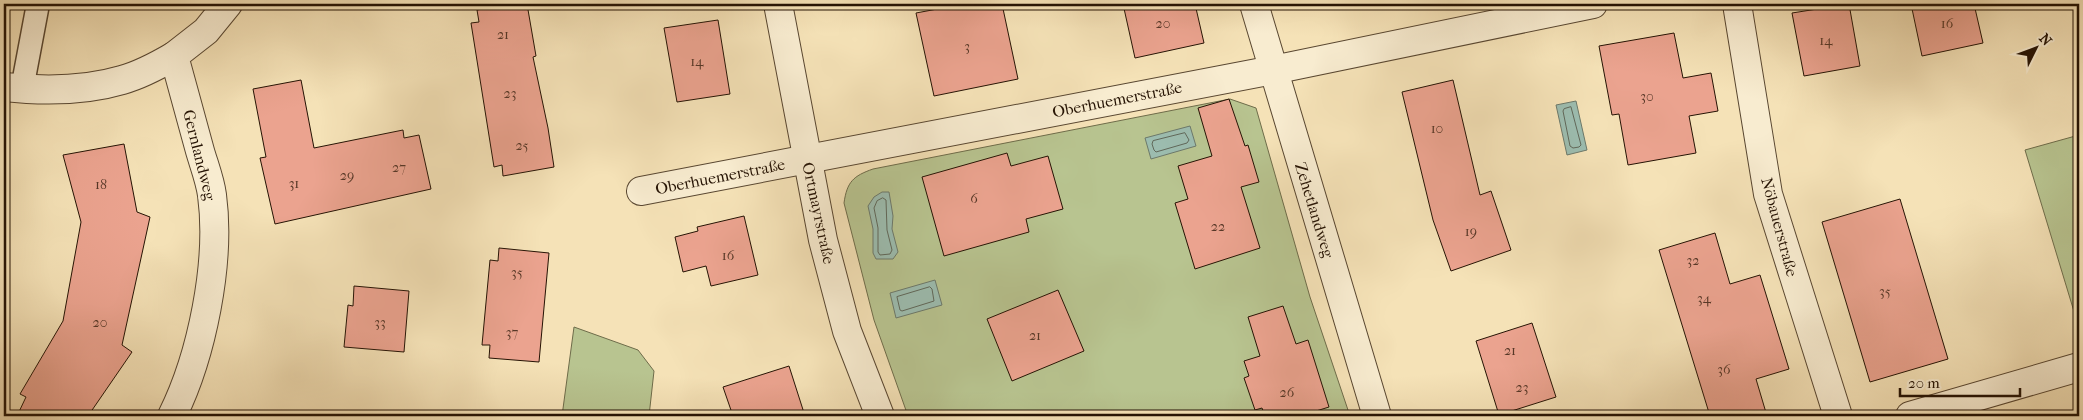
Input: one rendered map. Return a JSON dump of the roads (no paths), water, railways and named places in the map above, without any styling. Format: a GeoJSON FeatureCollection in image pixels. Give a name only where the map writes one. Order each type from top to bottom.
{"type":"FeatureCollection","features":[{"type":"Feature","properties":{"kind":"street"},"geometry":{"type":"LineString","coordinates":[[13,88],[74,88],[122,80],[152,69],[174,56],[206,31],[228,4]]}},
{"type":"Feature","properties":{"kind":"street","name":"Ortmayrstraße"},"geometry":{"type":"LineString","coordinates":[[778,4],[823,240],[847,331],[880,416]]}},
{"type":"Feature","properties":{"kind":"street","name":"Zehetlandweg"},"geometry":{"type":"LineString","coordinates":[[1254,4],[1377,416]]}},
{"type":"Feature","properties":{"kind":"street","name":"Oberhuemerstraße"},"geometry":{"type":"LineString","coordinates":[[641,191],[1273,70],[1593,4]]}},
{"type":"Feature","properties":{"kind":"street","name":"Nöbauerstraße"},"geometry":{"type":"LineString","coordinates":[[1737,4],[1768,194],[1838,416]]}},
{"type":"Feature","properties":{"kind":"street","name":"Gernlandweg"},"geometry":{"type":"LineString","coordinates":[[172,416],[188,378],[199,339],[213,263],[214,226],[212,193],[174,56]]}},
{"type":"Feature","properties":{"kind":"street"},"geometry":{"type":"LineString","coordinates":[[1910,416],[2079,366]]}},
{"type":"Feature","properties":{"kind":"lane"},"geometry":{"type":"LineString","coordinates":[[13,88],[38,4]]}},
{"type":"Feature","properties":{"kind":"water"},"geometry":{"type":"Polygon","coordinates":[[[1576,101],[1587,150],[1567,155],[1556,105],[1576,101]]]}},
{"type":"Feature","properties":{"kind":"water"},"geometry":{"type":"Polygon","coordinates":[[[1190,126],[1196,146],[1151,159],[1145,138],[1190,126]]]}},
{"type":"Feature","properties":{"kind":"water"},"geometry":{"type":"Polygon","coordinates":[[[882,192],[889,192],[893,216],[892,229],[898,252],[893,259],[876,259],[873,253],[873,229],[868,206],[874,197],[882,192]]]}},
{"type":"Feature","properties":{"kind":"water"},"geometry":{"type":"Polygon","coordinates":[[[935,280],[942,305],[896,318],[890,293],[935,280]]]}}]}
